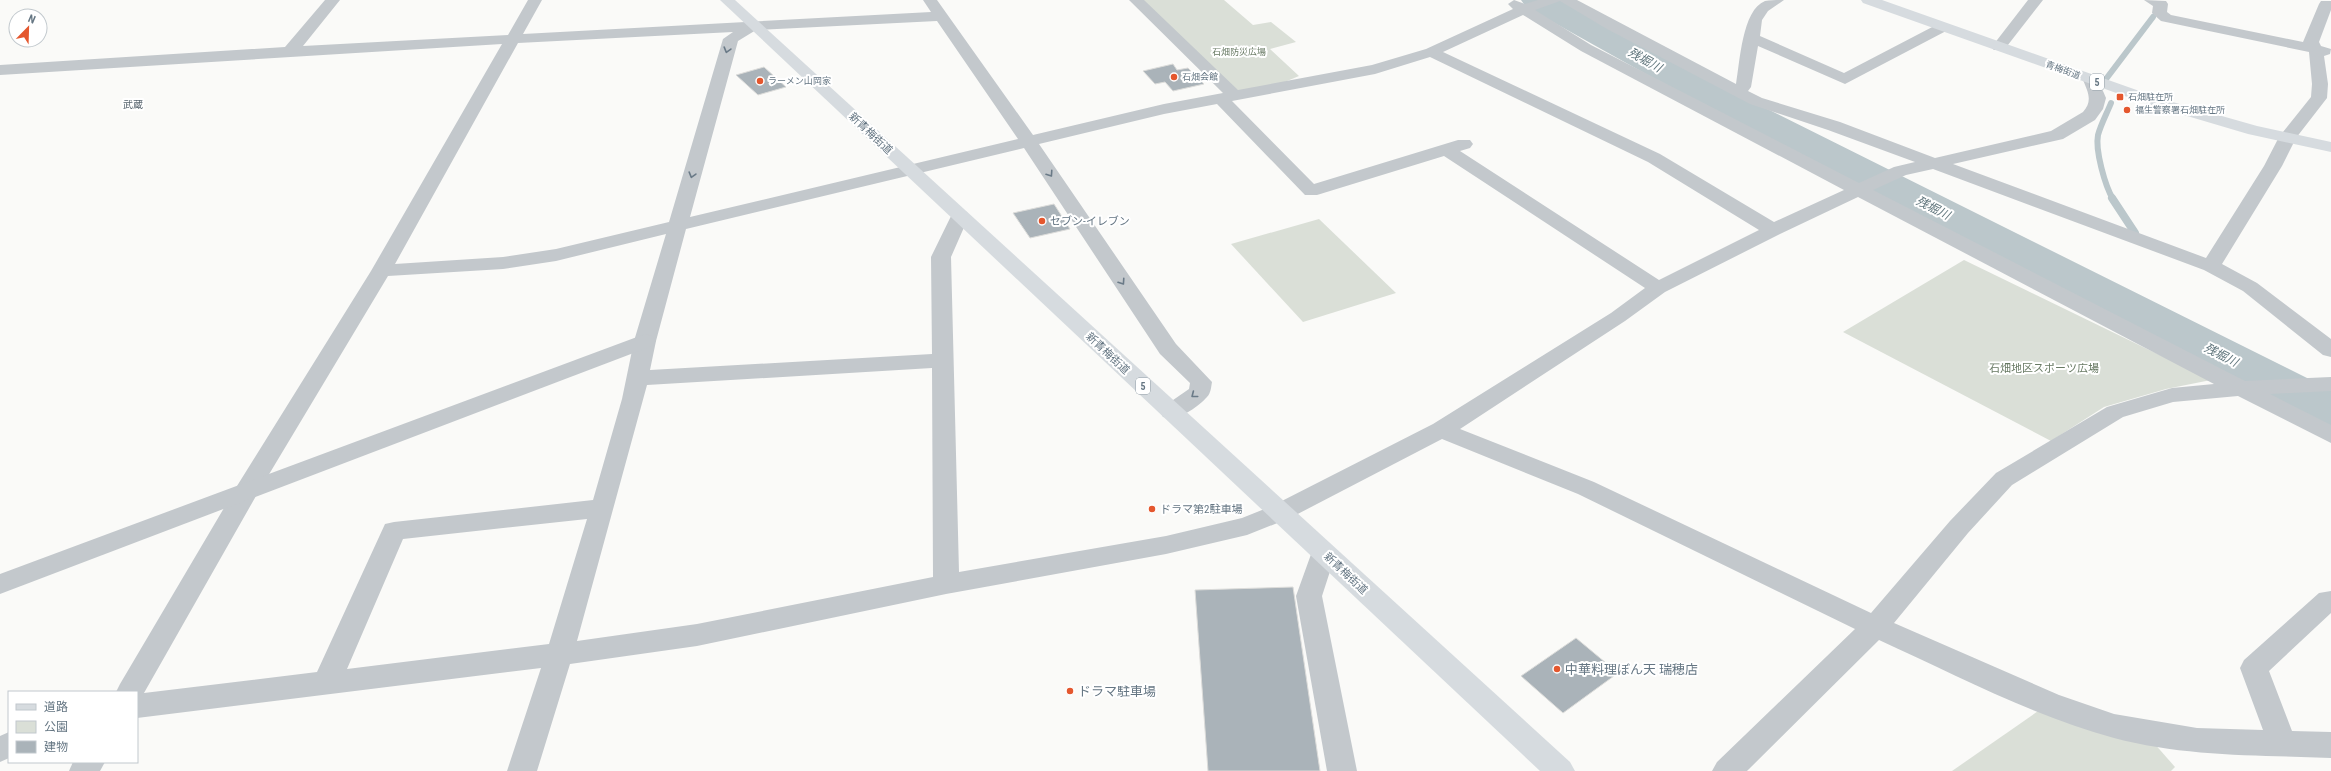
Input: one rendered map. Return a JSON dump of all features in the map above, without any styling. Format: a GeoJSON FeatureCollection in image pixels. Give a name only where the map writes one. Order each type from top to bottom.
{"type":"FeatureCollection","features":[{"type":"Feature","properties":{"kind":"main road","name":"青梅街道"},"geometry":{"type":"LineString","coordinates":[[1868,0],[2091,80],[2186,111],[2288,138],[2331,147]]}},
{"type":"Feature","properties":{"kind":"main road","name":"新青梅街道"},"geometry":{"type":"LineString","coordinates":[[732,2],[754,25],[910,170],[1560,771]]}},
{"type":"Feature","properties":{"kind":"street"},"geometry":{"type":"LineString","coordinates":[[290,51],[332,0]]}},
{"type":"Feature","properties":{"kind":"street"},"geometry":{"type":"LineString","coordinates":[[131,691],[246,492],[381,271],[535,0]]}},
{"type":"Feature","properties":{"kind":"street"},"geometry":{"type":"LineString","coordinates":[[930,0],[972,58],[1168,349],[1201,382],[1199,392],[1171,412]]}},
{"type":"Feature","properties":{"kind":"street"},"geometry":{"type":"LineString","coordinates":[[1136,0],[1228,97],[1311,191],[1464,144]]}},
{"type":"Feature","properties":{"kind":"street"},"geometry":{"type":"LineString","coordinates":[[381,271],[503,263],[556,255],[1164,109],[1376,69],[1431,52],[1520,6],[1553,0]]}},
{"type":"Feature","properties":{"kind":"street"},"geometry":{"type":"LineString","coordinates":[[1566,0],[1612,26],[1756,101],[1834,126],[1930,163],[2212,266],[2250,287],[2331,350]]}},
{"type":"Feature","properties":{"kind":"street"},"geometry":{"type":"LineString","coordinates":[[1737,91],[1743,87],[1755,20],[1764,8],[1777,0]]}},
{"type":"Feature","properties":{"kind":"street"},"geometry":{"type":"LineString","coordinates":[[1999,47],[2036,0]]}},
{"type":"Feature","properties":{"kind":"street"},"geometry":{"type":"LineString","coordinates":[[2151,0],[2161,4],[2159,13],[2166,18],[2323,50]]}},
{"type":"Feature","properties":{"kind":"street"},"geometry":{"type":"LineString","coordinates":[[2323,50],[2311,42],[2326,4]]}},
{"type":"Feature","properties":{"kind":"street"},"geometry":{"type":"LineString","coordinates":[[1520,6],[1586,48],[1863,189],[2331,435]]}},
{"type":"Feature","properties":{"kind":"street"},"geometry":{"type":"LineString","coordinates":[[0,70],[290,51],[941,16]]}},
{"type":"Feature","properties":{"kind":"street"},"geometry":{"type":"LineString","coordinates":[[522,771],[561,654],[640,378],[645,341],[730,39],[754,25]]}},
{"type":"Feature","properties":{"kind":"street"},"geometry":{"type":"LineString","coordinates":[[1752,38],[1845,79],[1943,27]]}},
{"type":"Feature","properties":{"kind":"street"},"geometry":{"type":"LineString","coordinates":[[2212,266],[2273,166],[2288,138],[2318,98],[2323,50]]}},
{"type":"Feature","properties":{"kind":"street"},"geometry":{"type":"LineString","coordinates":[[1431,52],[1654,158],[1773,230]]}},
{"type":"Feature","properties":{"kind":"street"},"geometry":{"type":"LineString","coordinates":[[138,706],[326,684],[696,635],[946,584],[1166,545],[1234,529],[1281,512],[1441,430],[1605,326],[1658,288],[1773,230],[1890,176],[1930,163],[2011,147],[2057,135],[2089,116],[2095,109],[2098,98],[2091,80]]}},
{"type":"Feature","properties":{"kind":"street"},"geometry":{"type":"LineString","coordinates":[[1447,150],[1658,288]]}},
{"type":"Feature","properties":{"kind":"street"},"geometry":{"type":"LineString","coordinates":[[946,584],[941,257],[960,216]]}},
{"type":"Feature","properties":{"kind":"street"},"geometry":{"type":"LineString","coordinates":[[0,584],[645,341]]}},
{"type":"Feature","properties":{"kind":"street"},"geometry":{"type":"LineString","coordinates":[[640,378],[942,360]]}},
{"type":"Feature","properties":{"kind":"street"},"geometry":{"type":"LineString","coordinates":[[1727,771],[1875,627],[1959,527],[2004,479],[2115,412],[2172,395],[2244,388],[2326,385]]}},
{"type":"Feature","properties":{"kind":"street"},"geometry":{"type":"LineString","coordinates":[[1441,430],[1586,488],[1875,627],[2050,704],[2114,726],[2197,741],[2331,745]]}},
{"type":"Feature","properties":{"kind":"street"},"geometry":{"type":"LineString","coordinates":[[326,684],[394,531],[603,508]]}},
{"type":"Feature","properties":{"kind":"street"},"geometry":{"type":"LineString","coordinates":[[1323,553],[1309,596],[1342,771]]}},
{"type":"Feature","properties":{"kind":"street"},"geometry":{"type":"LineString","coordinates":[[2282,744],[2254,668],[2328,600]]}},
{"type":"Feature","properties":{"kind":"green space","name":"石畑防災広場"},"geometry":{"type":"Polygon","coordinates":[[[1142,0],[1224,0],[1253,25],[1271,22],[1296,42],[1270,49],[1299,76],[1275,86],[1237,93],[1142,0]]]}},
{"type":"Feature","properties":{"kind":"green space"},"geometry":{"type":"Polygon","coordinates":[[[1319,219],[1396,293],[1303,322],[1231,244],[1319,219]]]}},
{"type":"Feature","properties":{"kind":"green space","name":"石畑地区スポーツ広場"},"geometry":{"type":"Polygon","coordinates":[[[1964,260],[2211,380],[2166,389],[2104,407],[2051,441],[1843,332],[1964,260]]]}},
{"type":"Feature","properties":{"kind":"green space"},"geometry":{"type":"Polygon","coordinates":[[[2041,709],[2153,742],[2175,767],[2171,771],[1952,771],[2041,709]]]}},
{"type":"Feature","properties":{"kind":"building"},"geometry":{"type":"Polygon","coordinates":[[[1173,64],[1177,70],[1188,68],[1204,84],[1173,91],[1165,82],[1155,84],[1143,71],[1173,64]]]}},
{"type":"Feature","properties":{"kind":"building"},"geometry":{"type":"Polygon","coordinates":[[[764,67],[786,87],[758,95],[736,75],[764,67]]]}},
{"type":"Feature","properties":{"kind":"building"},"geometry":{"type":"Polygon","coordinates":[[[1054,204],[1070,229],[1030,238],[1013,213],[1054,204]]]}},
{"type":"Feature","properties":{"kind":"building"},"geometry":{"type":"Polygon","coordinates":[[[1293,587],[1320,771],[1208,771],[1195,590],[1293,587]]]}},
{"type":"Feature","properties":{"kind":"building"},"geometry":{"type":"Polygon","coordinates":[[[1576,638],[1618,673],[1563,713],[1521,676],[1576,638]]]}},
{"type":"Feature","properties":{"kind":"waterway","name":"残堀川"},"geometry":{"type":"LineString","coordinates":[[1537,0],[1595,34],[1665,71],[2331,411]]}},
{"type":"Feature","properties":{"kind":"waterway"},"geometry":{"type":"LineString","coordinates":[[2106,79],[2153,17]]}},
{"type":"Feature","properties":{"kind":"waterway"},"geometry":{"type":"LineString","coordinates":[[2111,103],[2099,131],[2097,142],[2101,168],[2113,199]]}},
{"type":"Feature","properties":{"kind":"waterway"},"geometry":{"type":"LineString","coordinates":[[2112,198],[2135,233]]}},
{"type":"Feature","properties":{"kind":"place","name":"石畑会館"},"geometry":{"type":"Point","coordinates":[1174,77]}},
{"type":"Feature","properties":{"kind":"place","name":"ラーメン山岡家"},"geometry":{"type":"Point","coordinates":[760,81]}},
{"type":"Feature","properties":{"kind":"place","name":"石畑駐在所"},"geometry":{"type":"Point","coordinates":[2120,97]}},
{"type":"Feature","properties":{"kind":"place","name":"福生警察署石畑駐在所"},"geometry":{"type":"Point","coordinates":[2127,110]}},
{"type":"Feature","properties":{"kind":"place","name":"セブン-イレブン"},"geometry":{"type":"Point","coordinates":[1042,221]}},
{"type":"Feature","properties":{"kind":"place","name":"ドラマ第2駐車場"},"geometry":{"type":"Point","coordinates":[1152,509]}},
{"type":"Feature","properties":{"kind":"place","name":"中華料理ぼん天 瑞穂店"},"geometry":{"type":"Point","coordinates":[1557,669]}},
{"type":"Feature","properties":{"kind":"place","name":"ドラマ駐車場"},"geometry":{"type":"Point","coordinates":[1070,691]}},
{"type":"Feature","properties":{"kind":"district","name":"武蔵"},"geometry":{"type":"Point","coordinates":[133,104]}}]}
